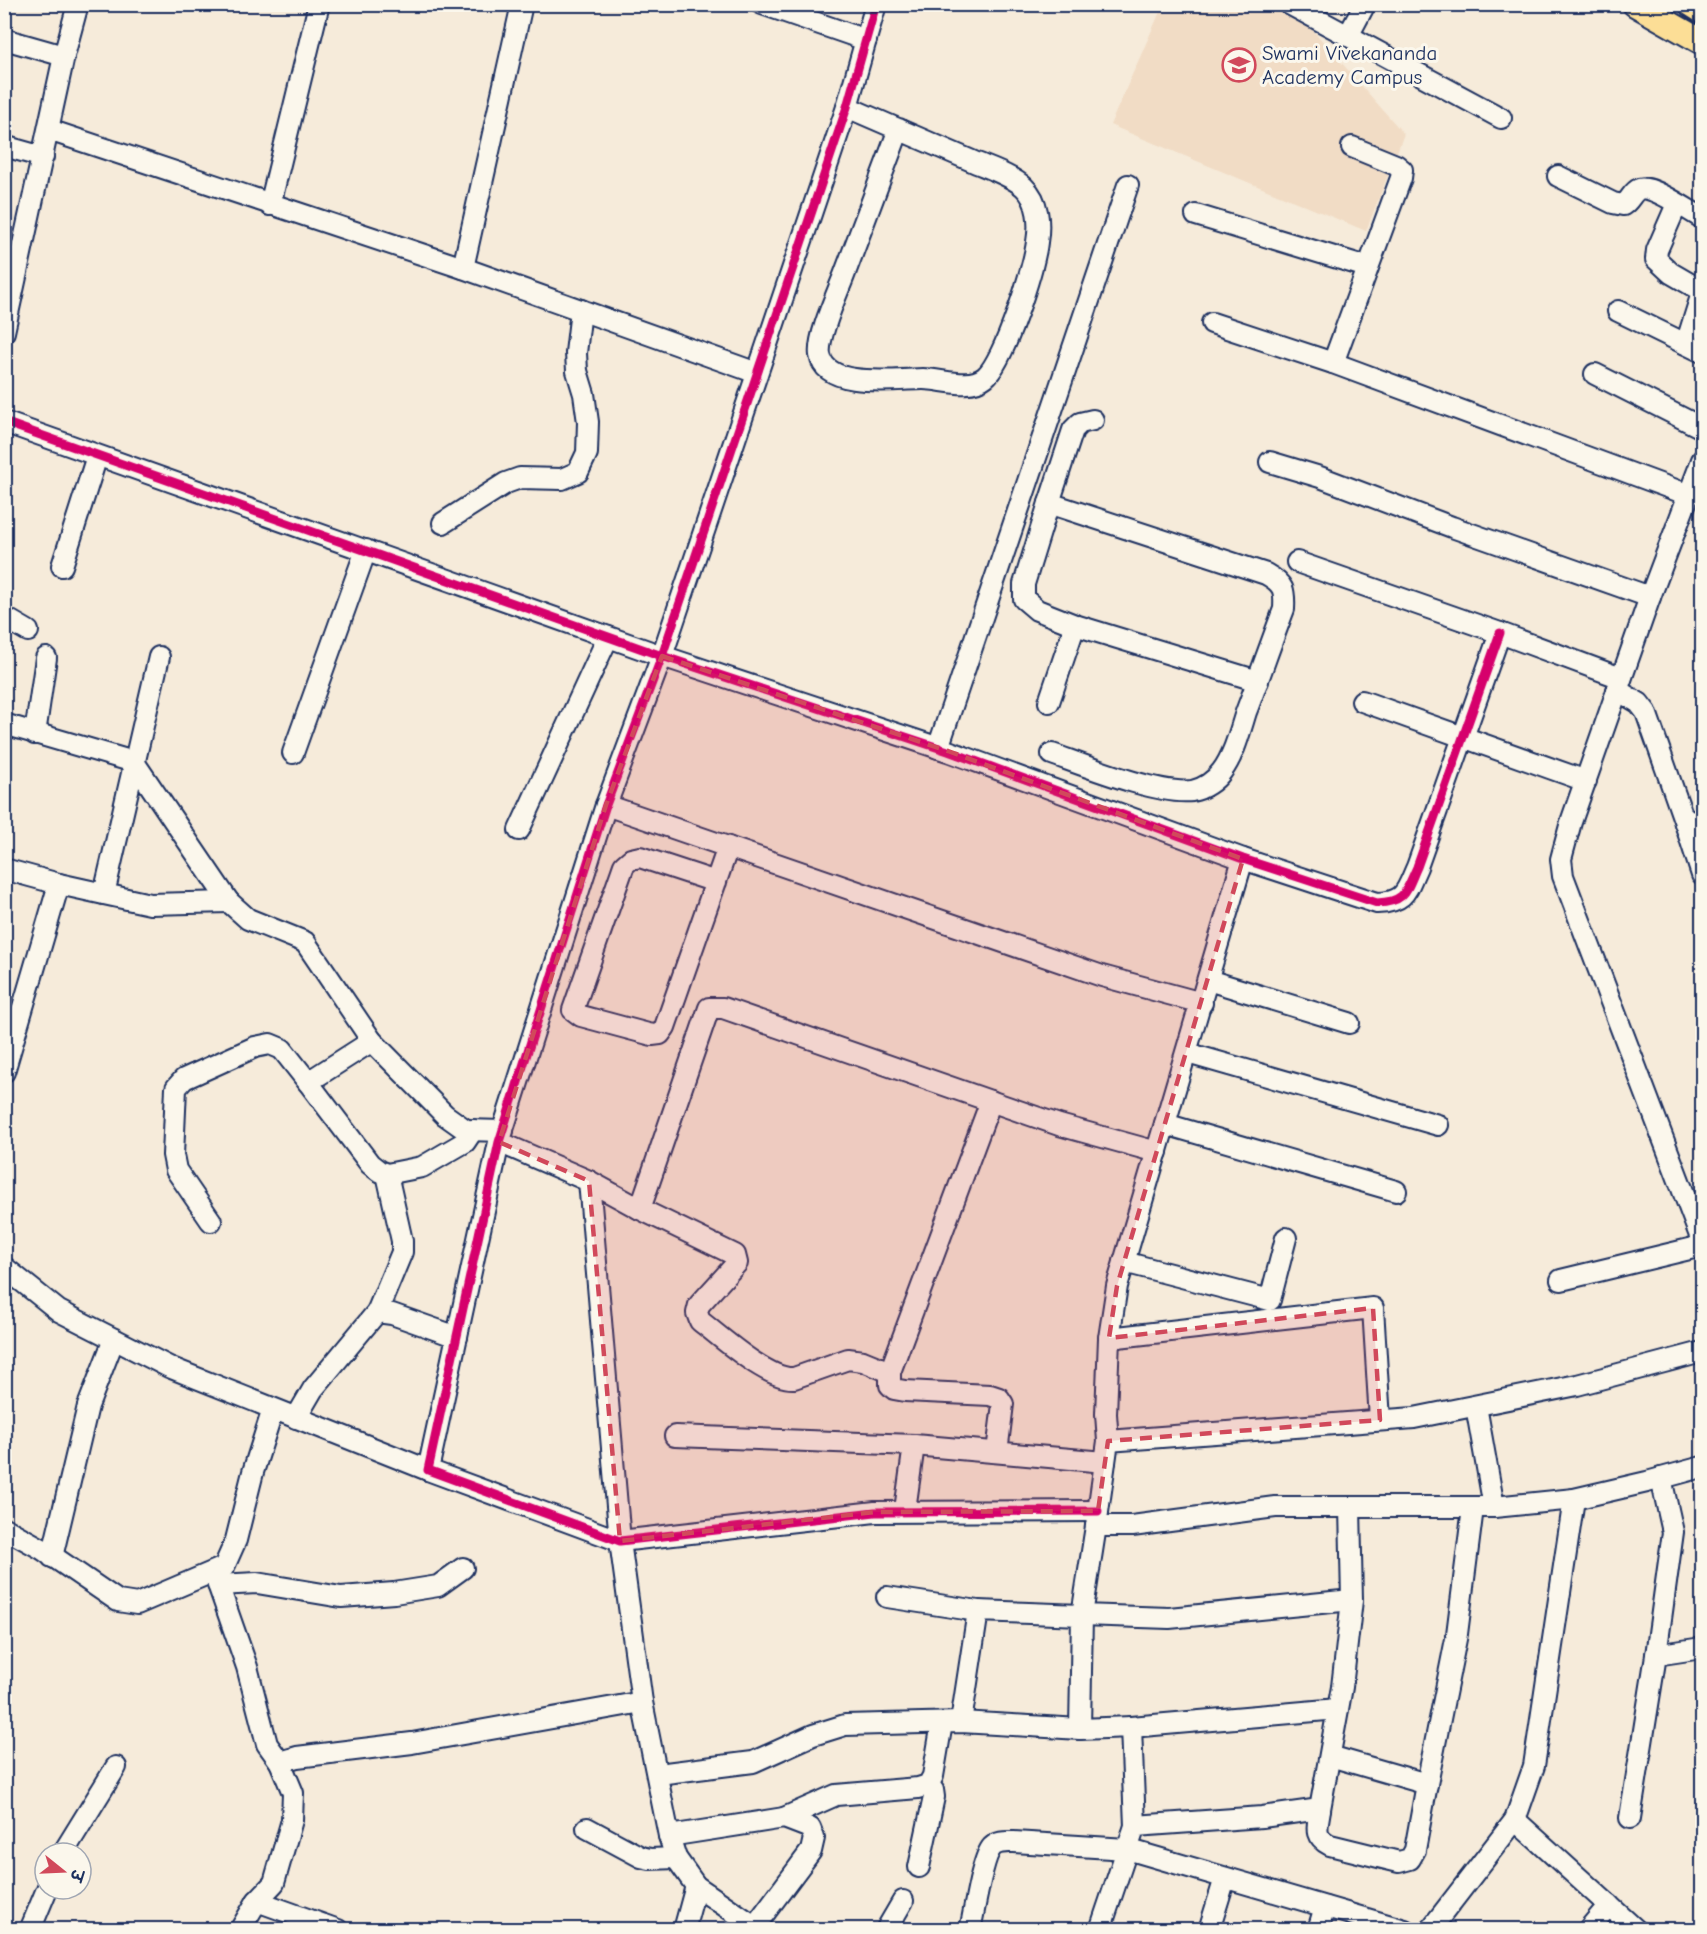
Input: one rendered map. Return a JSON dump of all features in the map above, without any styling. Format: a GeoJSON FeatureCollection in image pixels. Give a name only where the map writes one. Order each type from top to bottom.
{"type":"FeatureCollection","features":[{"type":"Feature","properties":{"kind":"main road"},"geometry":{"type":"LineString","coordinates":[[1635,4],[1702,42]]}},
{"type":"Feature","properties":{"kind":"main road"},"geometry":{"type":"LineString","coordinates":[[1691,4],[1702,11]]}},
{"type":"Feature","properties":{"kind":"street"},"geometry":{"type":"LineString","coordinates":[[4,332],[64,56],[78,4]]}},
{"type":"Feature","properties":{"kind":"street"},"geometry":{"type":"LineString","coordinates":[[270,205],[319,4]]}},
{"type":"Feature","properties":{"kind":"street"},"geometry":{"type":"LineString","coordinates":[[463,268],[522,4]]}},
{"type":"Feature","properties":{"kind":"street"},"geometry":{"type":"LineString","coordinates":[[762,4],[866,40]]}},
{"type":"Feature","properties":{"kind":"street"},"geometry":{"type":"LineString","coordinates":[[428,1470],[501,1136],[606,805],[662,656],[847,107],[876,4]]}},
{"type":"Feature","properties":{"kind":"street"},"geometry":{"type":"LineString","coordinates":[[1289,4],[1501,118]]}},
{"type":"Feature","properties":{"kind":"street"},"geometry":{"type":"LineString","coordinates":[[1348,36],[1365,4]]}},
{"type":"Feature","properties":{"kind":"street"},"geometry":{"type":"LineString","coordinates":[[4,39],[64,56]]}},
{"type":"Feature","properties":{"kind":"street"},"geometry":{"type":"LineString","coordinates":[[847,107],[899,129],[1001,174],[1022,185],[1033,196],[1038,216],[1037,242],[1031,271],[999,356],[986,377],[970,383],[926,379],[852,379],[834,373],[823,363],[820,355],[820,342],[833,303],[899,129]]}},
{"type":"Feature","properties":{"kind":"street"},"geometry":{"type":"LineString","coordinates":[[49,130],[463,268],[757,373]]}},
{"type":"Feature","properties":{"kind":"street"},"geometry":{"type":"LineString","coordinates":[[4,146],[43,157]]}},
{"type":"Feature","properties":{"kind":"street"},"geometry":{"type":"LineString","coordinates":[[1333,363],[1402,170],[1396,165],[1352,147]]}},
{"type":"Feature","properties":{"kind":"street"},"geometry":{"type":"LineString","coordinates":[[1558,176],[1613,203],[1623,205],[1630,201],[1637,189],[1644,186],[1702,218]]}},
{"type":"Feature","properties":{"kind":"street"},"geometry":{"type":"LineString","coordinates":[[938,748],[1128,185]]}},
{"type":"Feature","properties":{"kind":"street"},"geometry":{"type":"LineString","coordinates":[[1618,311],[1694,348],[1702,292],[1661,266],[1656,259],[1657,250],[1677,204]]}},
{"type":"Feature","properties":{"kind":"street"},"geometry":{"type":"LineString","coordinates":[[1196,215],[1367,267]]}},
{"type":"Feature","properties":{"kind":"street"},"geometry":{"type":"LineString","coordinates":[[442,523],[506,483],[520,478],[562,479],[578,472],[587,453],[585,403],[576,352],[580,310]]}},
{"type":"Feature","properties":{"kind":"street"},"geometry":{"type":"LineString","coordinates":[[1212,322],[1333,363],[1689,495]]}},
{"type":"Feature","properties":{"kind":"street"},"geometry":{"type":"LineString","coordinates":[[1595,374],[1702,429]]}},
{"type":"Feature","properties":{"kind":"street"},"geometry":{"type":"LineString","coordinates":[[1092,420],[1080,423],[1073,430],[1024,584],[1024,599],[1037,610],[1075,625],[1258,681]]}},
{"type":"Feature","properties":{"kind":"street"},"geometry":{"type":"LineString","coordinates":[[4,422],[662,656],[938,748],[1243,859],[1377,903],[1394,902],[1405,893],[1417,867],[1500,633]]}},
{"type":"Feature","properties":{"kind":"street"},"geometry":{"type":"LineString","coordinates":[[62,566],[97,456]]}},
{"type":"Feature","properties":{"kind":"street"},"geometry":{"type":"LineString","coordinates":[[1702,460],[1619,684],[1561,859],[1563,876],[1702,1241]]}},
{"type":"Feature","properties":{"kind":"street"},"geometry":{"type":"LineString","coordinates":[[1270,462],[1320,477],[1452,527],[1650,597]]}},
{"type":"Feature","properties":{"kind":"street"},"geometry":{"type":"LineString","coordinates":[[1049,503],[1266,574],[1278,580],[1285,593],[1284,609],[1230,756],[1222,772],[1207,785],[1195,790],[1179,792],[1114,776],[1052,754]]}},
{"type":"Feature","properties":{"kind":"street"},"geometry":{"type":"LineString","coordinates":[[293,753],[366,550]]}},
{"type":"Feature","properties":{"kind":"street"},"geometry":{"type":"LineString","coordinates":[[1297,562],[1500,633],[1619,684],[1646,712],[1694,820],[1702,875]]}},
{"type":"Feature","properties":{"kind":"street"},"geometry":{"type":"LineString","coordinates":[[4,616],[28,631]]}},
{"type":"Feature","properties":{"kind":"street"},"geometry":{"type":"LineString","coordinates":[[1049,702],[1075,625]]}},
{"type":"Feature","properties":{"kind":"street"},"geometry":{"type":"LineString","coordinates":[[519,830],[608,636]]}},
{"type":"Feature","properties":{"kind":"street"},"geometry":{"type":"LineString","coordinates":[[104,894],[159,657]]}},
{"type":"Feature","properties":{"kind":"street"},"geometry":{"type":"LineString","coordinates":[[35,734],[45,658]]}},
{"type":"Feature","properties":{"kind":"street"},"geometry":{"type":"LineString","coordinates":[[1362,701],[1586,781]]}},
{"type":"Feature","properties":{"kind":"street"},"geometry":{"type":"LineString","coordinates":[[4,724],[134,762],[229,902],[248,919],[305,942],[372,1041],[445,1115],[466,1130],[501,1136],[640,1209],[735,1255],[736,1263],[699,1305],[697,1313],[700,1321],[740,1353],[776,1376],[786,1379],[848,1359],[863,1361],[890,1372]]}},
{"type":"Feature","properties":{"kind":"street"},"geometry":{"type":"LineString","coordinates":[[1104,807],[1114,776]]}},
{"type":"Feature","properties":{"kind":"street"},"geometry":{"type":"LineString","coordinates":[[606,805],[1102,976],[1202,1003]]}},
{"type":"Feature","properties":{"kind":"street"},"geometry":{"type":"LineString","coordinates":[[716,882],[640,857],[631,859],[624,865],[573,1010],[580,1016],[652,1035],[660,1034],[665,1027],[716,882],[728,847]]}},
{"type":"Feature","properties":{"kind":"street"},"geometry":{"type":"LineString","coordinates":[[1080,1729],[1082,1615],[1105,1461],[1109,1338],[1117,1286],[1243,859]]}},
{"type":"Feature","properties":{"kind":"street"},"geometry":{"type":"LineString","coordinates":[[4,869],[59,885],[150,904],[229,902]]}},
{"type":"Feature","properties":{"kind":"street"},"geometry":{"type":"LineString","coordinates":[[4,1072],[59,885]]}},
{"type":"Feature","properties":{"kind":"street"},"geometry":{"type":"LineString","coordinates":[[1208,980],[1349,1023]]}},
{"type":"Feature","properties":{"kind":"street"},"geometry":{"type":"LineString","coordinates":[[640,1209],[709,1008],[723,1008],[1059,1125],[1157,1152]]}},
{"type":"Feature","properties":{"kind":"street"},"geometry":{"type":"LineString","coordinates":[[308,1082],[372,1041]]}},
{"type":"Feature","properties":{"kind":"street"},"geometry":{"type":"LineString","coordinates":[[211,1221],[176,1170],[173,1155],[176,1088],[184,1079],[255,1047],[270,1044],[282,1049],[370,1164],[379,1171],[387,1174],[422,1167],[465,1142],[473,1130]]}},
{"type":"Feature","properties":{"kind":"street"},"geometry":{"type":"LineString","coordinates":[[1186,1053],[1438,1125]]}},
{"type":"Feature","properties":{"kind":"street"},"geometry":{"type":"LineString","coordinates":[[991,1101],[890,1372],[890,1385],[894,1389],[990,1395],[999,1398],[1003,1404],[997,1452]]}},
{"type":"Feature","properties":{"kind":"street"},"geometry":{"type":"LineString","coordinates":[[1165,1124],[1396,1191]]}},
{"type":"Feature","properties":{"kind":"street"},"geometry":{"type":"LineString","coordinates":[[296,1418],[313,1389],[377,1312],[402,1252],[402,1240],[387,1174]]}},
{"type":"Feature","properties":{"kind":"street"},"geometry":{"type":"LineString","coordinates":[[589,1181],[620,1541],[642,1702],[669,1836],[676,1858],[696,1886],[758,1928],[811,1851],[814,1838],[810,1828],[784,1818]]}},
{"type":"Feature","properties":{"kind":"street"},"geometry":{"type":"LineString","coordinates":[[1124,1262],[1270,1300],[1286,1238]]}},
{"type":"Feature","properties":{"kind":"street"},"geometry":{"type":"LineString","coordinates":[[1561,1280],[1702,1246]]}},
{"type":"Feature","properties":{"kind":"street"},"geometry":{"type":"LineString","coordinates":[[4,1267],[58,1311],[169,1367],[428,1470],[620,1541],[905,1510],[1097,1518],[1132,1526],[1275,1507],[1494,1507],[1574,1498],[1702,1467]]}},
{"type":"Feature","properties":{"kind":"street"},"geometry":{"type":"LineString","coordinates":[[1109,1338],[1373,1308],[1380,1420]]}},
{"type":"Feature","properties":{"kind":"street"},"geometry":{"type":"LineString","coordinates":[[377,1312],[392,1314],[457,1337]]}},
{"type":"Feature","properties":{"kind":"street"},"geometry":{"type":"LineString","coordinates":[[52,1557],[88,1406],[114,1339]]}},
{"type":"Feature","properties":{"kind":"street"},"geometry":{"type":"LineString","coordinates":[[1107,1441],[1414,1418],[1577,1385],[1702,1352]]}},
{"type":"Feature","properties":{"kind":"street"},"geometry":{"type":"LineString","coordinates":[[1476,1406],[1494,1507]]}},
{"type":"Feature","properties":{"kind":"street"},"geometry":{"type":"LineString","coordinates":[[216,1578],[224,1567],[236,1540],[253,1472],[273,1409]]}},
{"type":"Feature","properties":{"kind":"street"},"geometry":{"type":"LineString","coordinates":[[675,1436],[914,1445],[1105,1461]]}},
{"type":"Feature","properties":{"kind":"street"},"geometry":{"type":"LineString","coordinates":[[905,1510],[914,1445]]}},
{"type":"Feature","properties":{"kind":"street"},"geometry":{"type":"LineString","coordinates":[[1630,1818],[1673,1532],[1661,1478]]}},
{"type":"Feature","properties":{"kind":"street"},"geometry":{"type":"LineString","coordinates":[[1430,1929],[1515,1820],[1534,1766],[1574,1498]]}},
{"type":"Feature","properties":{"kind":"street"},"geometry":{"type":"LineString","coordinates":[[1350,1507],[1352,1600],[1338,1709],[1317,1832],[1321,1840],[1330,1845],[1399,1862],[1410,1859],[1415,1850],[1457,1635],[1473,1508]]}},
{"type":"Feature","properties":{"kind":"street"},"geometry":{"type":"LineString","coordinates":[[4,1528],[22,1537],[118,1601],[137,1604],[216,1578],[341,1597],[394,1593],[438,1586],[463,1568]]}},
{"type":"Feature","properties":{"kind":"street"},"geometry":{"type":"LineString","coordinates":[[216,1578],[247,1667],[267,1744],[280,1762],[293,1793],[292,1820],[274,1883],[257,1901],[240,1929]]}},
{"type":"Feature","properties":{"kind":"street"},"geometry":{"type":"LineString","coordinates":[[887,1597],[978,1611],[1169,1618],[1352,1600]]}},
{"type":"Feature","properties":{"kind":"street"},"geometry":{"type":"LineString","coordinates":[[669,1836],[784,1818],[836,1795],[918,1788],[928,1785],[952,1722],[978,1611]]}},
{"type":"Feature","properties":{"kind":"street"},"geometry":{"type":"LineString","coordinates":[[1656,1655],[1702,1648]]}},
{"type":"Feature","properties":{"kind":"street"},"geometry":{"type":"LineString","coordinates":[[280,1762],[297,1757],[412,1743],[642,1702]]}},
{"type":"Feature","properties":{"kind":"street"},"geometry":{"type":"LineString","coordinates":[[658,1773],[753,1762],[813,1735],[845,1725],[952,1722],[1080,1729],[1131,1727],[1338,1709]]}},
{"type":"Feature","properties":{"kind":"street"},"geometry":{"type":"LineString","coordinates":[[1100,1929],[1134,1826],[1131,1727]]}},
{"type":"Feature","properties":{"kind":"street"},"geometry":{"type":"LineString","coordinates":[[1330,1756],[1427,1784]]}},
{"type":"Feature","properties":{"kind":"street"},"geometry":{"type":"LineString","coordinates":[[70,1841],[116,1767]]}},
{"type":"Feature","properties":{"kind":"street"},"geometry":{"type":"LineString","coordinates":[[919,1867],[934,1797],[933,1790],[928,1785]]}},
{"type":"Feature","properties":{"kind":"street"},"geometry":{"type":"LineString","coordinates":[[1134,1826],[1262,1817],[1320,1809]]}},
{"type":"Feature","properties":{"kind":"street"},"geometry":{"type":"LineString","coordinates":[[1515,1820],[1636,1929]]}},
{"type":"Feature","properties":{"kind":"street"},"geometry":{"type":"LineString","coordinates":[[587,1828],[641,1857],[676,1858]]}},
{"type":"Feature","properties":{"kind":"street"},"geometry":{"type":"LineString","coordinates":[[970,1929],[988,1856],[992,1847],[1000,1842],[1126,1849],[1405,1929]]}},
{"type":"Feature","properties":{"kind":"street"},"geometry":{"type":"LineString","coordinates":[[1209,1929],[1225,1878]]}},
{"type":"Feature","properties":{"kind":"street"},"geometry":{"type":"LineString","coordinates":[[684,1929],[696,1886]]}},
{"type":"Feature","properties":{"kind":"street"},"geometry":{"type":"LineString","coordinates":[[30,1929],[42,1901]]}},
{"type":"Feature","properties":{"kind":"street"},"geometry":{"type":"LineString","coordinates":[[257,1901],[338,1929]]}},
{"type":"Feature","properties":{"kind":"street"},"geometry":{"type":"LineString","coordinates":[[886,1929],[903,1901]]}},
{"type":"Feature","properties":{"kind":"street"},"geometry":{"type":"LineString","coordinates":[[1588,1929],[1609,1905]]}},
{"type":"Feature","properties":{"kind":"street"},"geometry":{"type":"LineString","coordinates":[[1318,1929],[1325,1906]]}},
{"type":"Feature","properties":{"kind":"highlighted area"},"geometry":{"type":"Polygon","coordinates":[[[662,656],[948,751],[1243,859],[1117,1286],[1109,1338],[1373,1308],[1380,1420],[1108,1441],[1098,1511],[875,1512],[620,1541],[589,1181],[499,1142],[606,805],[662,656]]]}},
{"type":"Feature","properties":{"kind":"shaded area","name":"Swami Vivekananda Academy Campus"},"geometry":{"type":"Polygon","coordinates":[[[1290,4],[1404,134],[1366,231],[1110,125],[1163,5],[1290,4]]]}},
{"type":"Feature","properties":{"kind":"cycle path"},"geometry":{"type":"LineString","coordinates":[[876,4],[847,107],[662,656],[606,805],[499,1142],[428,1470],[620,1541],[875,1512],[1098,1511]]}},
{"type":"Feature","properties":{"kind":"cycle path"},"geometry":{"type":"LineString","coordinates":[[4,422],[662,656],[948,751],[1243,859],[1377,903],[1400,897],[1410,883],[1500,633]]}},
{"type":"Feature","properties":{"kind":"place","name":"Swami Vivekananda Academy Campus"},"geometry":{"type":"Point","coordinates":[1239,65]}}]}
